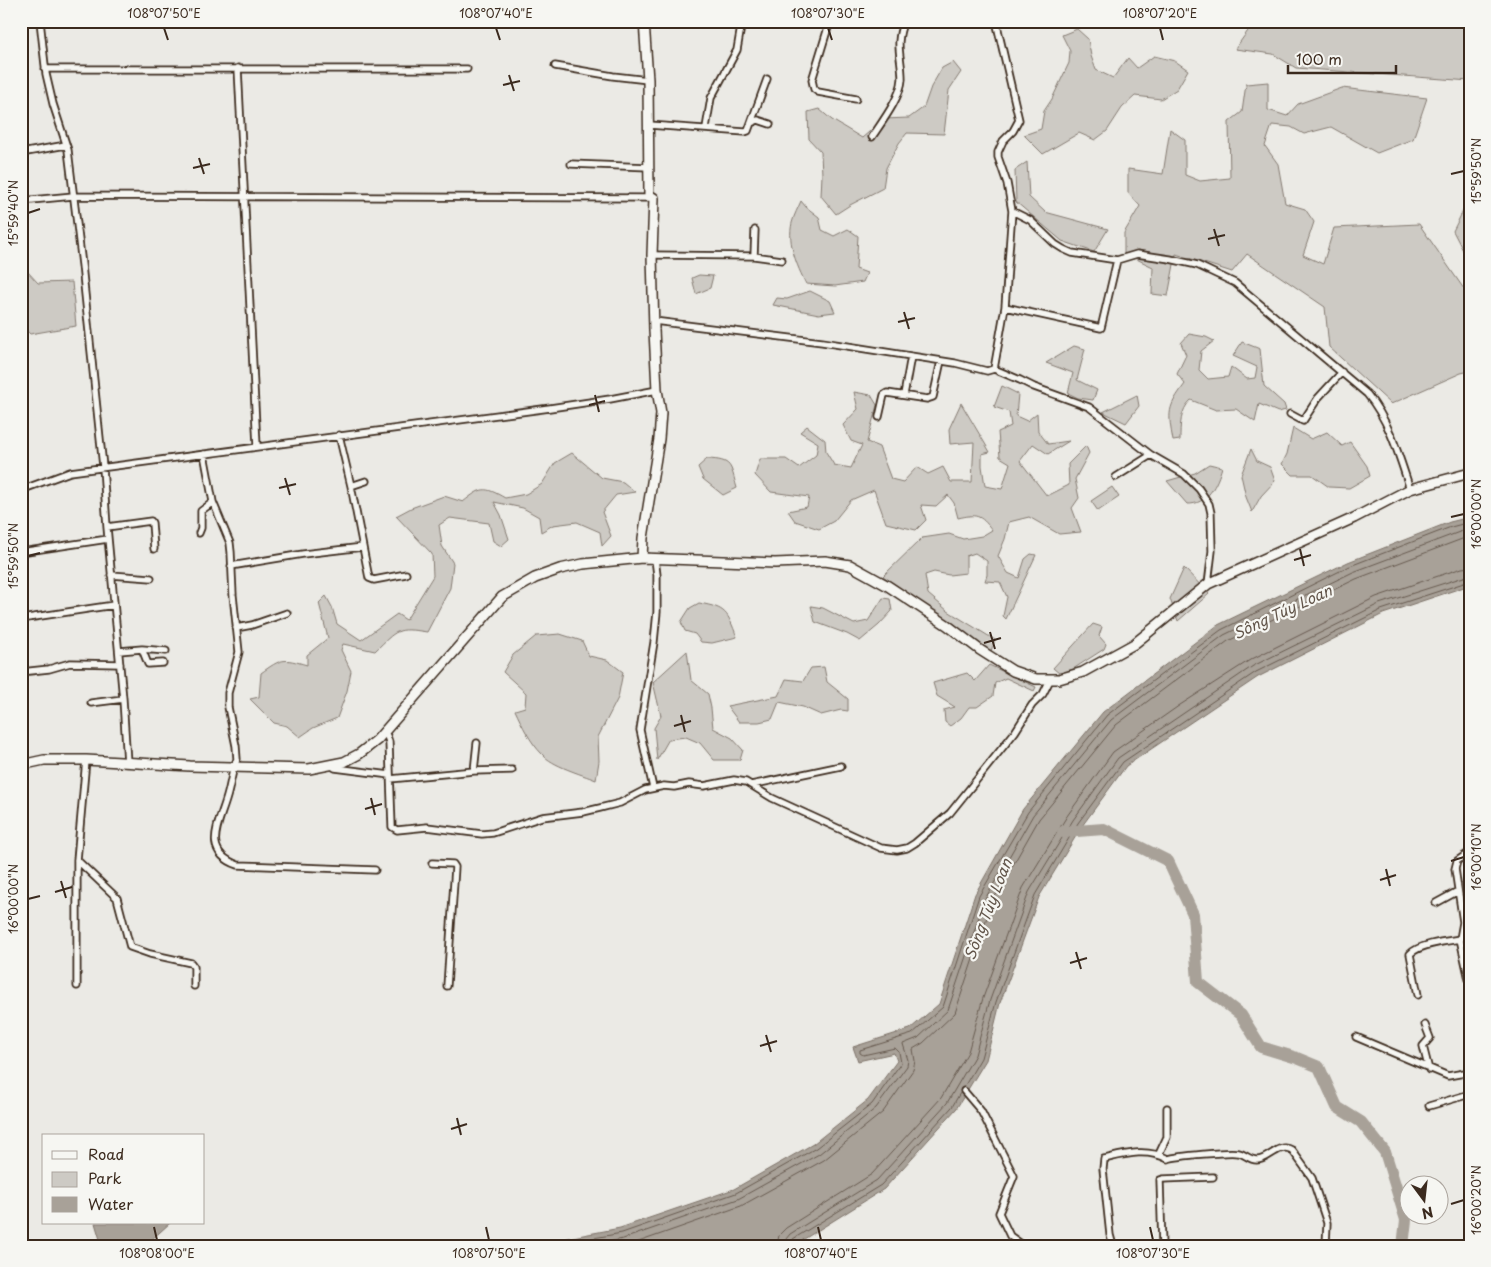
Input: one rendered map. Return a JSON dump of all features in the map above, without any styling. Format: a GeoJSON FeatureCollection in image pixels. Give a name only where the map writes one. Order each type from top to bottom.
{"type":"FeatureCollection","features":[{"type":"Feature","properties":{"kind":"street"},"geometry":{"type":"LineString","coordinates":[[40,21],[45,69],[53,104],[68,150],[82,265],[103,467],[127,762]]}},
{"type":"Feature","properties":{"kind":"street"},"geometry":{"type":"LineString","coordinates":[[644,21],[648,80],[649,195],[654,198]]}},
{"type":"Feature","properties":{"kind":"street"},"geometry":{"type":"LineString","coordinates":[[706,128],[711,98],[737,50],[742,21]]}},
{"type":"Feature","properties":{"kind":"street"},"geometry":{"type":"LineString","coordinates":[[830,21],[812,80],[813,85],[818,92],[856,99]]}},
{"type":"Feature","properties":{"kind":"street"},"geometry":{"type":"LineString","coordinates":[[872,137],[892,105],[902,80],[898,47],[900,30],[904,21]]}},
{"type":"Feature","properties":{"kind":"street"},"geometry":{"type":"LineString","coordinates":[[994,369],[1004,307],[1012,211],[1007,183],[998,152],[1003,141],[1013,131],[1019,120],[996,21]]}},
{"type":"Feature","properties":{"kind":"street"},"geometry":{"type":"LineString","coordinates":[[555,66],[648,80]]}},
{"type":"Feature","properties":{"kind":"street"},"geometry":{"type":"LineString","coordinates":[[238,68],[257,446]]}},
{"type":"Feature","properties":{"kind":"street"},"geometry":{"type":"LineString","coordinates":[[45,69],[466,69]]}},
{"type":"Feature","properties":{"kind":"street"},"geometry":{"type":"LineString","coordinates":[[649,125],[748,131],[767,79]]}},
{"type":"Feature","properties":{"kind":"street"},"geometry":{"type":"LineString","coordinates":[[750,124],[758,120],[770,124]]}},
{"type":"Feature","properties":{"kind":"street"},"geometry":{"type":"LineString","coordinates":[[21,153],[66,145]]}},
{"type":"Feature","properties":{"kind":"street"},"geometry":{"type":"LineString","coordinates":[[571,164],[649,167]]}},
{"type":"Feature","properties":{"kind":"street"},"geometry":{"type":"LineString","coordinates":[[21,201],[73,196],[654,198]]}},
{"type":"Feature","properties":{"kind":"street"},"geometry":{"type":"LineString","coordinates":[[642,558],[643,538],[659,439],[661,413],[657,390],[654,320],[652,255],[654,198]]}},
{"type":"Feature","properties":{"kind":"street"},"geometry":{"type":"LineString","coordinates":[[1012,211],[1030,220],[1062,249],[1072,253],[1116,260],[1137,254],[1170,259],[1197,265],[1235,283],[1368,394],[1379,408],[1390,432],[1410,489]]}},
{"type":"Feature","properties":{"kind":"street"},"geometry":{"type":"LineString","coordinates":[[754,256],[756,230]]}},
{"type":"Feature","properties":{"kind":"street"},"geometry":{"type":"LineString","coordinates":[[652,255],[754,256],[782,260]]}},
{"type":"Feature","properties":{"kind":"street"},"geometry":{"type":"LineString","coordinates":[[1004,307],[1101,328],[1116,260]]}},
{"type":"Feature","properties":{"kind":"street"},"geometry":{"type":"LineString","coordinates":[[654,320],[941,360],[987,371],[994,369],[1034,387],[1089,407],[1150,455],[1184,474],[1199,489],[1209,504],[1211,513],[1212,551],[1208,584]]}},
{"type":"Feature","properties":{"kind":"street"},"geometry":{"type":"LineString","coordinates":[[904,395],[911,356]]}},
{"type":"Feature","properties":{"kind":"street"},"geometry":{"type":"LineString","coordinates":[[880,417],[885,394],[927,399],[933,397],[941,360]]}},
{"type":"Feature","properties":{"kind":"street"},"geometry":{"type":"LineString","coordinates":[[1290,414],[1303,421],[1318,398],[1342,372]]}},
{"type":"Feature","properties":{"kind":"street"},"geometry":{"type":"LineString","coordinates":[[21,490],[70,472],[567,406],[657,390]]}},
{"type":"Feature","properties":{"kind":"street"},"geometry":{"type":"LineString","coordinates":[[339,435],[371,579],[406,574]]}},
{"type":"Feature","properties":{"kind":"street"},"geometry":{"type":"LineString","coordinates":[[204,454],[213,502],[230,543],[239,652],[228,693],[228,707],[237,759],[215,833],[216,849],[225,861],[238,866],[375,870]]}},
{"type":"Feature","properties":{"kind":"street"},"geometry":{"type":"LineString","coordinates":[[1116,477],[1150,455]]}},
{"type":"Feature","properties":{"kind":"street"},"geometry":{"type":"LineString","coordinates":[[21,765],[44,760],[86,760],[299,770],[344,762],[359,754],[377,740],[502,597],[535,578],[560,569],[583,564],[642,558],[775,563],[825,562],[850,565],[888,586],[1013,671],[1036,679],[1059,679],[1083,672],[1134,644],[1208,584],[1354,518],[1410,489],[1470,473]]}},
{"type":"Feature","properties":{"kind":"street"},"geometry":{"type":"LineString","coordinates":[[350,486],[366,481]]}},
{"type":"Feature","properties":{"kind":"street"},"geometry":{"type":"LineString","coordinates":[[199,534],[201,528],[200,511],[213,502]]}},
{"type":"Feature","properties":{"kind":"street"},"geometry":{"type":"LineString","coordinates":[[107,527],[150,520],[152,523],[154,549]]}},
{"type":"Feature","properties":{"kind":"street"},"geometry":{"type":"LineString","coordinates":[[21,552],[108,539]]}},
{"type":"Feature","properties":{"kind":"street"},"geometry":{"type":"LineString","coordinates":[[231,566],[303,554],[363,547]]}},
{"type":"Feature","properties":{"kind":"street"},"geometry":{"type":"LineString","coordinates":[[653,788],[640,730],[657,612],[655,559]]}},
{"type":"Feature","properties":{"kind":"street"},"geometry":{"type":"LineString","coordinates":[[111,575],[150,578]]}},
{"type":"Feature","properties":{"kind":"street"},"geometry":{"type":"LineString","coordinates":[[21,619],[114,605]]}},
{"type":"Feature","properties":{"kind":"street"},"geometry":{"type":"LineString","coordinates":[[236,628],[252,625],[287,613]]}},
{"type":"Feature","properties":{"kind":"street"},"geometry":{"type":"LineString","coordinates":[[142,649],[148,664],[163,663]]}},
{"type":"Feature","properties":{"kind":"street"},"geometry":{"type":"LineString","coordinates":[[119,650],[166,650]]}},
{"type":"Feature","properties":{"kind":"street"},"geometry":{"type":"LineString","coordinates":[[21,672],[38,671],[70,664],[120,664]]}},
{"type":"Feature","properties":{"kind":"street"},"geometry":{"type":"LineString","coordinates":[[383,732],[389,742],[391,822],[394,829],[401,830],[427,826],[482,834],[504,830],[542,817],[583,812],[620,803],[635,794],[653,788],[689,784],[704,786],[734,780],[746,782],[772,798],[881,848],[898,850],[907,848],[924,836],[950,813],[1015,732],[1050,680]]}},
{"type":"Feature","properties":{"kind":"street"},"geometry":{"type":"LineString","coordinates":[[91,703],[123,699]]}},
{"type":"Feature","properties":{"kind":"street"},"geometry":{"type":"LineString","coordinates":[[474,771],[477,743]]}},
{"type":"Feature","properties":{"kind":"street"},"geometry":{"type":"LineString","coordinates":[[77,986],[77,860],[86,760]]}},
{"type":"Feature","properties":{"kind":"street"},"geometry":{"type":"LineString","coordinates":[[331,765],[335,768],[390,777],[512,770]]}},
{"type":"Feature","properties":{"kind":"street"},"geometry":{"type":"LineString","coordinates":[[751,785],[841,766]]}},
{"type":"Feature","properties":{"kind":"street"},"geometry":{"type":"LineString","coordinates":[[1470,852],[1460,858],[1455,865],[1463,922],[1460,939],[1470,984]]}},
{"type":"Feature","properties":{"kind":"street"},"geometry":{"type":"LineString","coordinates":[[77,860],[117,898],[130,946],[150,954],[191,964],[194,967],[194,986]]}},
{"type":"Feature","properties":{"kind":"street"},"geometry":{"type":"LineString","coordinates":[[432,863],[449,863],[455,867],[447,986]]}},
{"type":"Feature","properties":{"kind":"street"},"geometry":{"type":"LineString","coordinates":[[1436,902],[1458,891]]}},
{"type":"Feature","properties":{"kind":"street"},"geometry":{"type":"LineString","coordinates":[[1463,922],[1470,919]]}},
{"type":"Feature","properties":{"kind":"street"},"geometry":{"type":"LineString","coordinates":[[1418,995],[1410,954],[1412,951],[1429,945],[1460,939]]}},
{"type":"Feature","properties":{"kind":"street"},"geometry":{"type":"LineString","coordinates":[[1425,1025],[1430,1038],[1423,1046],[1429,1070]]}},
{"type":"Feature","properties":{"kind":"street"},"geometry":{"type":"LineString","coordinates":[[1356,1037],[1429,1070],[1448,1076],[1470,1072]]}},
{"type":"Feature","properties":{"kind":"street"},"geometry":{"type":"LineString","coordinates":[[964,1091],[981,1111],[1014,1176],[999,1213],[1010,1236],[1024,1246]]}},
{"type":"Feature","properties":{"kind":"street"},"geometry":{"type":"LineString","coordinates":[[1429,1106],[1470,1094]]}},
{"type":"Feature","properties":{"kind":"street"},"geometry":{"type":"LineString","coordinates":[[1160,1154],[1166,1137],[1167,1108]]}},
{"type":"Feature","properties":{"kind":"street"},"geometry":{"type":"LineString","coordinates":[[1113,1246],[1102,1170],[1104,1159],[1134,1152],[1149,1152],[1160,1154],[1168,1159],[1238,1153],[1250,1160],[1257,1160],[1263,1159],[1283,1148],[1289,1148],[1312,1178],[1327,1223],[1326,1246]]}},
{"type":"Feature","properties":{"kind":"street"},"geometry":{"type":"LineString","coordinates":[[1162,1246],[1160,1180],[1213,1177]]}},
{"type":"Feature","properties":{"kind":"green space"},"geometry":{"type":"Polygon","coordinates":[[[1255,21],[1470,21],[1470,81],[1296,68],[1273,54],[1235,49],[1255,21]]]}},
{"type":"Feature","properties":{"kind":"green space"},"geometry":{"type":"Polygon","coordinates":[[[1077,29],[1088,39],[1096,70],[1113,78],[1128,58],[1137,68],[1154,56],[1175,61],[1188,70],[1177,89],[1161,99],[1135,96],[1122,108],[1107,131],[1095,140],[1079,133],[1043,154],[1024,135],[1041,129],[1044,111],[1052,99],[1069,63],[1070,51],[1062,35],[1077,29]]]}},
{"type":"Feature","properties":{"kind":"green space"},"geometry":{"type":"Polygon","coordinates":[[[953,62],[961,72],[949,90],[944,134],[907,133],[899,143],[886,168],[883,188],[836,214],[821,196],[821,152],[809,139],[808,112],[819,109],[832,120],[862,138],[884,119],[909,118],[924,107],[931,87],[942,68],[953,62]]]}},
{"type":"Feature","properties":{"kind":"green space"},"geometry":{"type":"Polygon","coordinates":[[[1268,82],[1268,110],[1287,116],[1298,104],[1342,88],[1427,98],[1413,139],[1377,153],[1331,127],[1304,134],[1291,127],[1272,125],[1265,146],[1278,164],[1285,203],[1305,209],[1314,222],[1303,255],[1323,264],[1334,228],[1419,224],[1464,289],[1470,284],[1470,371],[1461,373],[1391,404],[1329,347],[1325,307],[1247,254],[1232,272],[1176,254],[1168,296],[1152,294],[1153,267],[1124,253],[1124,233],[1140,206],[1128,193],[1128,169],[1163,174],[1170,129],[1185,140],[1185,175],[1200,181],[1230,178],[1229,122],[1242,112],[1246,84],[1268,82]]]}},
{"type":"Feature","properties":{"kind":"green space"},"geometry":{"type":"Polygon","coordinates":[[[1027,162],[1029,197],[1045,212],[1108,229],[1094,252],[1062,241],[1016,202],[1015,170],[1027,162]]]}},
{"type":"Feature","properties":{"kind":"green space"},"geometry":{"type":"Polygon","coordinates":[[[801,201],[819,217],[822,230],[834,236],[848,229],[858,236],[856,269],[867,273],[863,282],[835,286],[806,284],[796,262],[791,238],[792,223],[801,201]]]}},
{"type":"Feature","properties":{"kind":"green space"},"geometry":{"type":"Polygon","coordinates":[[[1470,203],[1470,264],[1453,231],[1464,209],[1470,203]]]}},
{"type":"Feature","properties":{"kind":"green space"},"geometry":{"type":"Polygon","coordinates":[[[21,253],[27,271],[38,283],[72,282],[76,326],[30,334],[27,331],[23,316],[25,298],[21,290],[21,253]]]}},
{"type":"Feature","properties":{"kind":"green space"},"geometry":{"type":"Polygon","coordinates":[[[699,275],[713,276],[710,288],[696,294],[692,278],[699,275]]]}},
{"type":"Feature","properties":{"kind":"green space"},"geometry":{"type":"Polygon","coordinates":[[[810,291],[830,301],[835,312],[819,314],[773,305],[777,298],[787,299],[810,291]]]}},
{"type":"Feature","properties":{"kind":"green space"},"geometry":{"type":"Polygon","coordinates":[[[1189,334],[1206,337],[1214,341],[1201,351],[1199,370],[1208,379],[1228,377],[1231,367],[1247,379],[1255,378],[1257,367],[1233,356],[1242,342],[1260,349],[1264,386],[1284,404],[1286,410],[1278,412],[1259,404],[1255,422],[1236,409],[1216,410],[1191,400],[1183,413],[1180,440],[1173,441],[1170,411],[1185,384],[1177,374],[1186,355],[1181,343],[1189,334]]]}},
{"type":"Feature","properties":{"kind":"green space"},"geometry":{"type":"Polygon","coordinates":[[[1074,346],[1085,349],[1077,380],[1097,390],[1093,400],[1078,398],[1068,393],[1073,373],[1046,363],[1074,346]]]}},
{"type":"Feature","properties":{"kind":"green space"},"geometry":{"type":"Polygon","coordinates":[[[1002,386],[1018,394],[1016,416],[1027,421],[1037,413],[1038,431],[1048,444],[1069,441],[1048,454],[1033,444],[1020,461],[1047,496],[1069,485],[1068,464],[1086,446],[1089,453],[1075,479],[1079,498],[1072,508],[1081,532],[1059,534],[1029,517],[1009,522],[998,556],[1008,573],[1019,578],[1025,559],[1031,554],[1036,555],[1006,619],[1003,616],[1007,597],[1000,582],[985,581],[987,561],[975,553],[966,556],[966,573],[949,575],[934,572],[925,575],[928,594],[948,611],[995,640],[991,651],[883,576],[922,538],[949,534],[963,539],[982,536],[992,530],[981,518],[969,516],[958,518],[954,503],[948,495],[936,506],[921,505],[926,520],[916,530],[886,523],[874,490],[851,500],[834,521],[819,529],[795,521],[788,511],[807,507],[809,497],[771,492],[755,475],[760,459],[786,459],[799,468],[816,455],[818,443],[800,432],[807,426],[825,440],[826,452],[834,465],[851,468],[862,445],[851,441],[843,425],[858,409],[854,392],[871,395],[877,405],[867,442],[879,447],[891,479],[903,482],[917,467],[928,474],[943,467],[951,482],[972,482],[974,442],[950,444],[949,429],[961,403],[990,452],[982,454],[985,486],[1002,489],[1010,463],[1000,457],[998,432],[1011,426],[1009,412],[994,407],[1002,386]]]}},
{"type":"Feature","properties":{"kind":"green space"},"geometry":{"type":"Polygon","coordinates":[[[1137,395],[1139,406],[1126,423],[1103,412],[1137,395]]]}},
{"type":"Feature","properties":{"kind":"green space"},"geometry":{"type":"Polygon","coordinates":[[[1293,428],[1311,439],[1327,432],[1342,446],[1350,442],[1367,466],[1370,476],[1349,488],[1329,487],[1312,475],[1293,475],[1282,464],[1287,454],[1293,428]]]}},
{"type":"Feature","properties":{"kind":"green space"},"geometry":{"type":"Polygon","coordinates":[[[1251,449],[1257,461],[1270,467],[1275,481],[1261,496],[1252,512],[1241,475],[1251,449]]]}},
{"type":"Feature","properties":{"kind":"green space"},"geometry":{"type":"Polygon","coordinates":[[[572,453],[602,478],[623,482],[635,492],[616,495],[602,512],[611,536],[602,546],[600,532],[577,522],[553,525],[541,532],[539,517],[523,508],[494,502],[501,515],[509,539],[501,546],[493,541],[489,523],[450,518],[439,525],[442,546],[453,563],[450,588],[427,632],[403,630],[393,634],[375,651],[343,644],[341,650],[351,671],[347,691],[337,718],[313,728],[300,737],[287,726],[274,723],[250,699],[259,697],[261,673],[278,662],[287,660],[307,665],[307,655],[328,638],[319,603],[326,596],[332,607],[337,624],[361,640],[397,614],[406,620],[433,576],[432,554],[396,516],[411,508],[444,496],[463,502],[475,493],[483,490],[492,491],[505,498],[526,494],[542,484],[555,463],[572,453]]]}},
{"type":"Feature","properties":{"kind":"green space"},"geometry":{"type":"Polygon","coordinates":[[[707,459],[722,461],[729,465],[737,488],[723,495],[703,479],[698,467],[707,459]]]}},
{"type":"Feature","properties":{"kind":"green space"},"geometry":{"type":"Polygon","coordinates":[[[1209,464],[1222,467],[1214,486],[1201,501],[1187,504],[1167,481],[1195,473],[1209,464]]]}},
{"type":"Feature","properties":{"kind":"green space"},"geometry":{"type":"Polygon","coordinates":[[[1112,487],[1119,497],[1098,511],[1091,501],[1112,487]]]}},
{"type":"Feature","properties":{"kind":"green space"},"geometry":{"type":"Polygon","coordinates":[[[1184,568],[1209,594],[1178,621],[1170,599],[1184,568]]]}},
{"type":"Feature","properties":{"kind":"green space"},"geometry":{"type":"Polygon","coordinates":[[[883,598],[890,599],[892,611],[860,641],[815,622],[811,606],[823,608],[854,624],[868,621],[883,598]]]}},
{"type":"Feature","properties":{"kind":"green space"},"geometry":{"type":"Polygon","coordinates":[[[699,603],[721,609],[725,612],[737,637],[712,643],[701,642],[695,634],[685,631],[681,622],[690,608],[699,603]]]}},
{"type":"Feature","properties":{"kind":"green space"},"geometry":{"type":"Polygon","coordinates":[[[1093,624],[1102,627],[1099,636],[1106,644],[1104,649],[1073,669],[1060,674],[1053,668],[1093,624]]]}},
{"type":"Feature","properties":{"kind":"green space"},"geometry":{"type":"Polygon","coordinates":[[[560,634],[582,641],[589,656],[607,660],[623,672],[618,698],[598,737],[599,761],[596,780],[553,762],[538,749],[515,710],[525,707],[526,693],[503,672],[513,655],[536,636],[560,634]]]}},
{"type":"Feature","properties":{"kind":"green space"},"geometry":{"type":"Polygon","coordinates":[[[687,651],[691,680],[708,694],[713,728],[732,738],[743,750],[740,760],[714,760],[700,743],[686,737],[669,739],[657,760],[654,728],[661,716],[653,682],[687,651]]]}},
{"type":"Feature","properties":{"kind":"green space"},"geometry":{"type":"Polygon","coordinates":[[[989,665],[1036,687],[1034,691],[1006,678],[995,683],[993,696],[977,707],[969,707],[961,718],[950,726],[945,722],[944,710],[955,707],[937,696],[933,683],[967,673],[975,681],[989,665]]]}},
{"type":"Feature","properties":{"kind":"green space"},"geometry":{"type":"Polygon","coordinates":[[[824,667],[827,682],[848,699],[848,711],[841,710],[821,715],[803,707],[779,702],[772,719],[759,722],[739,722],[727,706],[778,696],[786,679],[803,681],[811,668],[824,667]]]}},
{"type":"Feature","properties":{"kind":"water","name":"Sông Túy Loan"},"geometry":{"type":"Polygon","coordinates":[[[1470,517],[1470,585],[1383,614],[1258,677],[1126,766],[1082,826],[1039,897],[1000,1003],[986,1060],[956,1109],[884,1189],[793,1246],[503,1246],[562,1239],[620,1228],[734,1189],[813,1144],[868,1100],[897,1061],[894,1053],[858,1061],[853,1047],[910,1029],[939,1004],[975,894],[1023,809],[1103,712],[1218,625],[1348,562],[1450,522],[1470,517]]]}},
{"type":"Feature","properties":{"kind":"water"},"geometry":{"type":"Polygon","coordinates":[[[95,1224],[169,1224],[149,1242],[149,1246],[102,1246],[95,1224]]]}},
{"type":"Feature","properties":{"kind":"waterway"},"geometry":{"type":"LineString","coordinates":[[1063,832],[1104,829],[1168,861],[1193,914],[1198,982],[1241,1015],[1261,1047],[1319,1067],[1337,1107],[1361,1122],[1385,1152],[1406,1220],[1403,1246]]}}]}
